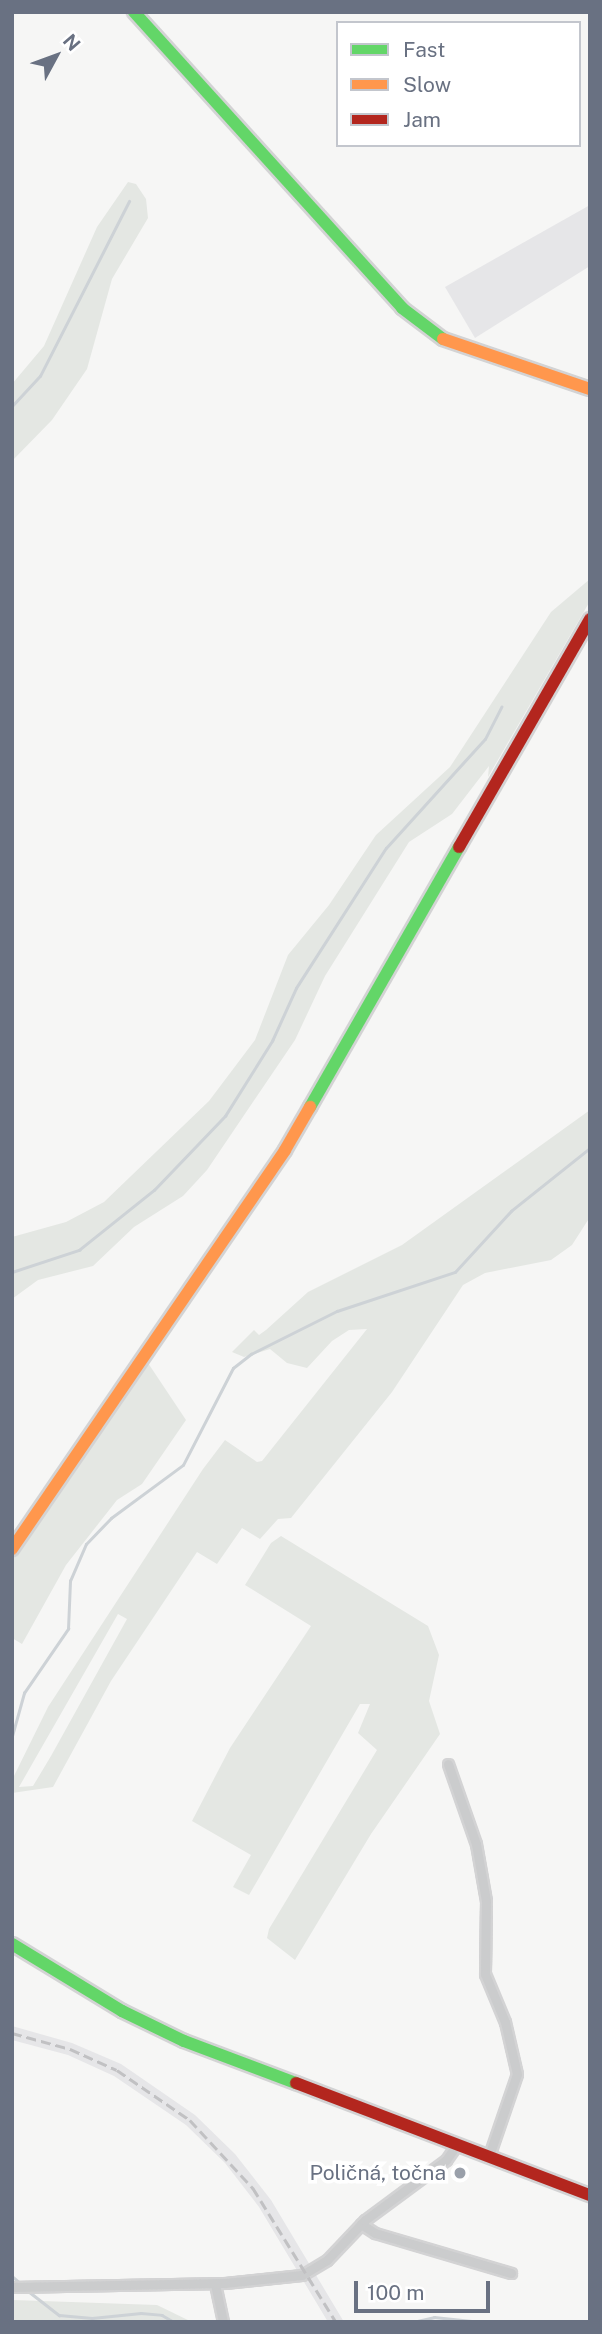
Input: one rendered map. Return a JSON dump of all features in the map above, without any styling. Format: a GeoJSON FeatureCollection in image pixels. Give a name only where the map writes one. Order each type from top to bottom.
{"type":"FeatureCollection","features":[{"type":"Feature","properties":{"kind":"street"},"geometry":{"type":"LineString","coordinates":[[134,12],[402,308],[437,335],[480,355],[590,389]]}},
{"type":"Feature","properties":{"kind":"street"},"geometry":{"type":"LineString","coordinates":[[12,1549],[285,1150],[590,619]]}},
{"type":"Feature","properties":{"kind":"street"},"geometry":{"type":"LineString","coordinates":[[448,1764],[476,1844],[486,1901],[485,1974],[505,2022],[517,2074],[489,2156]]}},
{"type":"Feature","properties":{"kind":"street"},"geometry":{"type":"LineString","coordinates":[[12,1944],[158,2029],[590,2195]]}},
{"type":"Feature","properties":{"kind":"street"},"geometry":{"type":"LineString","coordinates":[[12,2287],[215,2284],[302,2275],[327,2260],[361,2224],[446,2160],[457,2144]]}},
{"type":"Feature","properties":{"kind":"street"},"geometry":{"type":"LineString","coordinates":[[361,2224],[379,2234],[511,2273]]}},
{"type":"Feature","properties":{"kind":"street"},"geometry":{"type":"LineString","coordinates":[[215,2284],[223,2322]]}},
{"type":"Feature","properties":{"kind":"shaded area"},"geometry":{"type":"Polygon","coordinates":[[[128,182],[136,184],[146,199],[148,218],[112,279],[87,369],[52,420],[12,461],[12,384],[44,346],[97,227],[128,182]]]}},
{"type":"Feature","properties":{"kind":"shaded area"},"geometry":{"type":"Polygon","coordinates":[[[590,205],[590,266],[475,338],[445,287],[590,205]]]}},
{"type":"Feature","properties":{"kind":"shaded area"},"geometry":{"type":"Polygon","coordinates":[[[590,579],[590,601],[488,777],[489,766],[452,814],[409,842],[325,976],[295,1040],[207,1170],[183,1196],[134,1227],[93,1266],[38,1280],[12,1299],[12,1237],[66,1222],[104,1202],[209,1101],[255,1040],[288,955],[329,905],[376,835],[450,767],[551,612],[590,579]]]}},
{"type":"Feature","properties":{"kind":"shaded area"},"geometry":{"type":"Polygon","coordinates":[[[590,1110],[590,1217],[572,1245],[551,1260],[485,1273],[463,1285],[392,1392],[291,1518],[278,1519],[260,1539],[242,1528],[217,1564],[197,1552],[111,1681],[53,1787],[12,1793],[12,1780],[48,1707],[203,1469],[225,1440],[257,1462],[262,1461],[367,1329],[349,1330],[332,1341],[307,1368],[287,1363],[270,1349],[244,1357],[232,1352],[254,1330],[259,1335],[266,1330],[308,1292],[402,1245],[590,1110]],[[118,1614],[19,1787],[33,1786],[127,1619],[118,1614]]]}},
{"type":"Feature","properties":{"kind":"shaded area"},"geometry":{"type":"Polygon","coordinates":[[[146,1360],[186,1420],[142,1484],[117,1500],[66,1565],[22,1644],[12,1638],[12,1560],[146,1360]]]}},
{"type":"Feature","properties":{"kind":"shaded area"},"geometry":{"type":"Polygon","coordinates":[[[281,1536],[428,1626],[439,1655],[429,1701],[440,1734],[371,1834],[295,1960],[267,1938],[269,1929],[377,1750],[358,1733],[370,1704],[360,1704],[249,1895],[233,1887],[251,1855],[192,1821],[230,1748],[311,1626],[245,1585],[271,1543],[281,1536]]]}},
{"type":"Feature","properties":{"kind":"shaded area"},"geometry":{"type":"Polygon","coordinates":[[[12,2026],[72,2043],[121,2064],[195,2115],[235,2154],[271,2200],[344,2322],[328,2322],[259,2207],[225,2163],[186,2125],[114,2076],[68,2055],[12,2040],[12,2026]]]}},
{"type":"Feature","properties":{"kind":"shaded area"},"geometry":{"type":"Polygon","coordinates":[[[13,2300],[157,2305],[192,2322],[12,2322],[13,2300]]]}},
{"type":"Feature","properties":{"kind":"waterway"},"geometry":{"type":"LineString","coordinates":[[12,406],[40,376],[129,201]]}},
{"type":"Feature","properties":{"kind":"waterway"},"geometry":{"type":"LineString","coordinates":[[12,1272],[79,1250],[154,1190],[225,1116],[272,1041],[296,988],[386,848],[485,739],[501,707]]}},
{"type":"Feature","properties":{"kind":"waterway"},"geometry":{"type":"LineString","coordinates":[[12,1736],[24,1693],[68,1629],[70,1581],[86,1544],[111,1518],[183,1465],[233,1368],[251,1354],[337,1311],[455,1272],[511,1211],[590,1148]]}},
{"type":"Feature","properties":{"kind":"waterway"},"geometry":{"type":"LineString","coordinates":[[12,2276],[20,2283]]}},
{"type":"Feature","properties":{"kind":"waterway"},"geometry":{"type":"LineString","coordinates":[[27,2290],[59,2315],[92,2318],[141,2313],[162,2315],[174,2322]]}},
{"type":"Feature","properties":{"kind":"waterway"},"geometry":{"type":"LineString","coordinates":[[413,2322],[434,2317],[481,2322]]}},
{"type":"Feature","properties":{"kind":"railway"},"geometry":{"type":"LineString","coordinates":[[12,2033],[70,2049],[117,2070],[190,2120],[253,2188],[336,2322]]}},
{"type":"Feature","properties":{"kind":"traffic: fast"},"geometry":{"type":"LineString","coordinates":[[134,12],[402,308],[443,339]]}},
{"type":"Feature","properties":{"kind":"traffic: fast"},"geometry":{"type":"LineString","coordinates":[[310,1107],[459,847]]}},
{"type":"Feature","properties":{"kind":"traffic: fast"},"geometry":{"type":"LineString","coordinates":[[12,1944],[122,2011],[184,2041],[296,2083]]}},
{"type":"Feature","properties":{"kind":"traffic: slow"},"geometry":{"type":"LineString","coordinates":[[443,339],[590,389]]}},
{"type":"Feature","properties":{"kind":"traffic: slow"},"geometry":{"type":"LineString","coordinates":[[12,1549],[285,1150],[310,1107]]}},
{"type":"Feature","properties":{"kind":"traffic: jam"},"geometry":{"type":"LineString","coordinates":[[459,847],[590,619]]}},
{"type":"Feature","properties":{"kind":"traffic: jam"},"geometry":{"type":"LineString","coordinates":[[296,2083],[590,2195]]}},
{"type":"Feature","properties":{"kind":"place","name":"Poličná, točna"},"geometry":{"type":"Point","coordinates":[460,2173]}}]}
